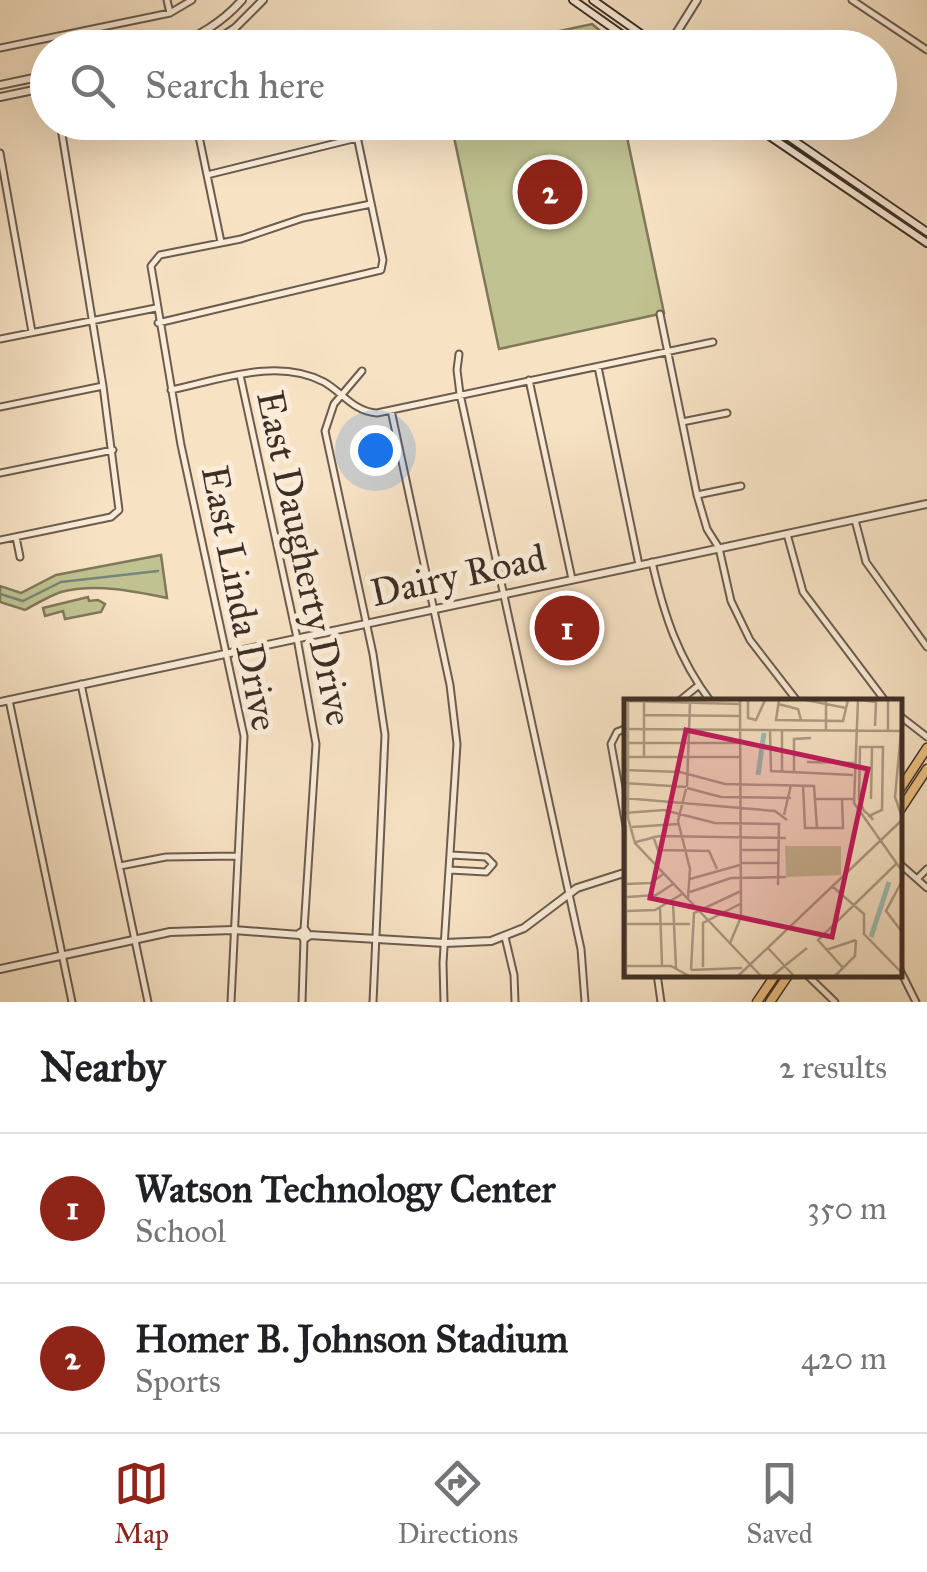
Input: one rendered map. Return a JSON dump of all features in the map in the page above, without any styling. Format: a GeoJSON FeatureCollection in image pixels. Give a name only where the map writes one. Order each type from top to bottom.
{"type":"FeatureCollection","features":[{"type":"Feature","properties":{"kind":"main road"},"geometry":{"type":"LineString","coordinates":[[902,786],[927,748]]}},
{"type":"Feature","properties":{"kind":"main road"},"geometry":{"type":"LineString","coordinates":[[902,807],[927,769]]}},
{"type":"Feature","properties":{"kind":"main road"},"geometry":{"type":"LineString","coordinates":[[757,1002],[774,977]]}},
{"type":"Feature","properties":{"kind":"main road"},"geometry":{"type":"LineString","coordinates":[[770,1002],[787,977]]}},
{"type":"Feature","properties":{"kind":"street"},"geometry":{"type":"LineString","coordinates":[[166,0],[170,14]]}},
{"type":"Feature","properties":{"kind":"street"},"geometry":{"type":"LineString","coordinates":[[90,30],[170,14],[192,0]]}},
{"type":"Feature","properties":{"kind":"street"},"geometry":{"type":"LineString","coordinates":[[208,30],[242,0]]}},
{"type":"Feature","properties":{"kind":"street"},"geometry":{"type":"LineString","coordinates":[[573,0],[616,30]]}},
{"type":"Feature","properties":{"kind":"street"},"geometry":{"type":"LineString","coordinates":[[593,0],[637,30]]}},
{"type":"Feature","properties":{"kind":"street"},"geometry":{"type":"LineString","coordinates":[[676,30],[697,0]]}},
{"type":"Feature","properties":{"kind":"street"},"geometry":{"type":"LineString","coordinates":[[852,0],[927,50]]}},
{"type":"Feature","properties":{"kind":"street"},"geometry":{"type":"LineString","coordinates":[[231,30],[261,1]]}},
{"type":"Feature","properties":{"kind":"street"},"geometry":{"type":"LineString","coordinates":[[0,48],[30,42]]}},
{"type":"Feature","properties":{"kind":"street"},"geometry":{"type":"LineString","coordinates":[[0,85],[30,79]]}},
{"type":"Feature","properties":{"kind":"street"},"geometry":{"type":"LineString","coordinates":[[0,96],[30,91]]}},
{"type":"Feature","properties":{"kind":"street"},"geometry":{"type":"LineString","coordinates":[[0,540],[111,517],[119,510],[113,450],[63,140]]}},
{"type":"Feature","properties":{"kind":"street"},"geometry":{"type":"LineString","coordinates":[[199,140],[221,242],[303,218],[371,204]]}},
{"type":"Feature","properties":{"kind":"street"},"geometry":{"type":"LineString","coordinates":[[206,175],[349,140]]}},
{"type":"Feature","properties":{"kind":"street"},"geometry":{"type":"LineString","coordinates":[[158,323],[381,270],[383,260],[357,140]]}},
{"type":"Feature","properties":{"kind":"street"},"geometry":{"type":"LineString","coordinates":[[774,140],[927,243]]}},
{"type":"Feature","properties":{"kind":"street"},"geometry":{"type":"LineString","coordinates":[[792,140],[927,232]]}},
{"type":"Feature","properties":{"kind":"street"},"geometry":{"type":"LineString","coordinates":[[0,154],[32,332]]}},
{"type":"Feature","properties":{"kind":"street"},"geometry":{"type":"LineString","coordinates":[[828,178],[834,170]]}},
{"type":"Feature","properties":{"kind":"street"},"geometry":{"type":"LineString","coordinates":[[904,228],[909,220]]}},
{"type":"Feature","properties":{"kind":"street","name":"East Linda Drive"},"geometry":{"type":"LineString","coordinates":[[221,242],[160,255],[150,266],[171,390],[244,736],[232,1002]]}},
{"type":"Feature","properties":{"kind":"street"},"geometry":{"type":"LineString","coordinates":[[0,339],[156,308]]}},
{"type":"Feature","properties":{"kind":"street"},"geometry":{"type":"LineString","coordinates":[[660,314],[696,495],[707,529],[719,548],[731,600],[742,626],[796,699]]}},
{"type":"Feature","properties":{"kind":"street"},"geometry":{"type":"LineString","coordinates":[[171,390],[270,370],[324,382],[368,412],[391,410],[713,342]]}},
{"type":"Feature","properties":{"kind":"street"},"geometry":{"type":"LineString","coordinates":[[459,354],[456,370],[460,394],[581,949],[585,1002]]}},
{"type":"Feature","properties":{"kind":"street"},"geometry":{"type":"LineString","coordinates":[[598,366],[640,565]]}},
{"type":"Feature","properties":{"kind":"street"},"geometry":{"type":"LineString","coordinates":[[362,371],[328,418],[326,443],[386,735],[373,1002]]}},
{"type":"Feature","properties":{"kind":"street","name":"East Daugherty Drive"},"geometry":{"type":"LineString","coordinates":[[240,376],[316,744],[302,1002]]}},
{"type":"Feature","properties":{"kind":"street"},"geometry":{"type":"LineString","coordinates":[[529,380],[572,579]]}},
{"type":"Feature","properties":{"kind":"street"},"geometry":{"type":"LineString","coordinates":[[0,407],[103,386]]}},
{"type":"Feature","properties":{"kind":"street"},"geometry":{"type":"LineString","coordinates":[[391,410],[450,685],[457,744],[444,1002]]}},
{"type":"Feature","properties":{"kind":"street"},"geometry":{"type":"LineString","coordinates":[[682,422],[727,413]]}},
{"type":"Feature","properties":{"kind":"street"},"geometry":{"type":"LineString","coordinates":[[0,474],[113,450]]}},
{"type":"Feature","properties":{"kind":"street"},"geometry":{"type":"LineString","coordinates":[[696,495],[741,486]]}},
{"type":"Feature","properties":{"kind":"street","name":"Dairy Road"},"geometry":{"type":"LineString","coordinates":[[4,701],[927,504]]}},
{"type":"Feature","properties":{"kind":"street"},"geometry":{"type":"LineString","coordinates":[[855,520],[866,562],[927,646]]}},
{"type":"Feature","properties":{"kind":"street"},"geometry":{"type":"LineString","coordinates":[[787,534],[803,592],[884,699]]}},
{"type":"Feature","properties":{"kind":"street"},"geometry":{"type":"LineString","coordinates":[[16,537],[20,557]]}},
{"type":"Feature","properties":{"kind":"street"},"geometry":{"type":"LineString","coordinates":[[652,562],[664,615],[687,669],[709,699]]}},
{"type":"Feature","properties":{"kind":"street"},"geometry":{"type":"LineString","coordinates":[[81,684],[148,1002]]}},
{"type":"Feature","properties":{"kind":"street"},"geometry":{"type":"LineString","coordinates":[[682,699],[699,686]]}},
{"type":"Feature","properties":{"kind":"street"},"geometry":{"type":"LineString","coordinates":[[4,701],[72,1002]]}},
{"type":"Feature","properties":{"kind":"street"},"geometry":{"type":"LineString","coordinates":[[902,718],[927,737]]}},
{"type":"Feature","properties":{"kind":"street"},"geometry":{"type":"LineString","coordinates":[[624,729],[617,732],[611,744],[624,815]]}},
{"type":"Feature","properties":{"kind":"street"},"geometry":{"type":"LineString","coordinates":[[450,870],[486,872],[493,864],[486,856],[451,855]]}},
{"type":"Feature","properties":{"kind":"street"},"geometry":{"type":"LineString","coordinates":[[120,866],[166,857],[238,856]]}},
{"type":"Feature","properties":{"kind":"street"},"geometry":{"type":"LineString","coordinates":[[902,866],[927,888]]}},
{"type":"Feature","properties":{"kind":"street"},"geometry":{"type":"LineString","coordinates":[[918,878],[927,868]]}},
{"type":"Feature","properties":{"kind":"street"},"geometry":{"type":"LineString","coordinates":[[0,969],[170,932],[234,930],[472,944],[505,937],[591,881],[624,873]]}},
{"type":"Feature","properties":{"kind":"street"},"geometry":{"type":"LineString","coordinates":[[505,937],[516,1002]]}},
{"type":"Feature","properties":{"kind":"street"},"geometry":{"type":"LineString","coordinates":[[902,974],[916,1002]]}},
{"type":"Feature","properties":{"kind":"street"},"geometry":{"type":"LineString","coordinates":[[657,977],[661,1002]]}},
{"type":"Feature","properties":{"kind":"street"},"geometry":{"type":"LineString","coordinates":[[809,977],[835,1002]]}},
{"type":"Feature","properties":{"kind":"green space"},"geometry":{"type":"Polygon","coordinates":[[[592,24],[599,30],[564,30],[592,24]]]}},
{"type":"Feature","properties":{"kind":"green space"},"geometry":{"type":"Polygon","coordinates":[[[455,140],[628,140],[664,313],[499,349],[455,140]]]}},
{"type":"Feature","properties":{"kind":"green space"},"geometry":{"type":"Polygon","coordinates":[[[161,555],[167,598],[87,588],[61,592],[25,610],[0,602],[0,586],[21,593],[56,575],[161,555]]]}},
{"type":"Feature","properties":{"kind":"green space"},"geometry":{"type":"Polygon","coordinates":[[[88,597],[89,601],[105,604],[101,612],[65,619],[63,611],[45,616],[43,608],[88,597]]]}},
{"type":"Feature","properties":{"kind":"waterway"},"geometry":{"type":"LineString","coordinates":[[0,594],[23,601],[61,582],[158,571]]}},
{"type":"Feature","properties":{"kind":"place","name":"Homer B. Johnson Stadium"},"geometry":{"type":"Point","coordinates":[550,192]}},
{"type":"Feature","properties":{"kind":"place","name":"Watson Technology Center"},"geometry":{"type":"Point","coordinates":[567,628]}}]}
